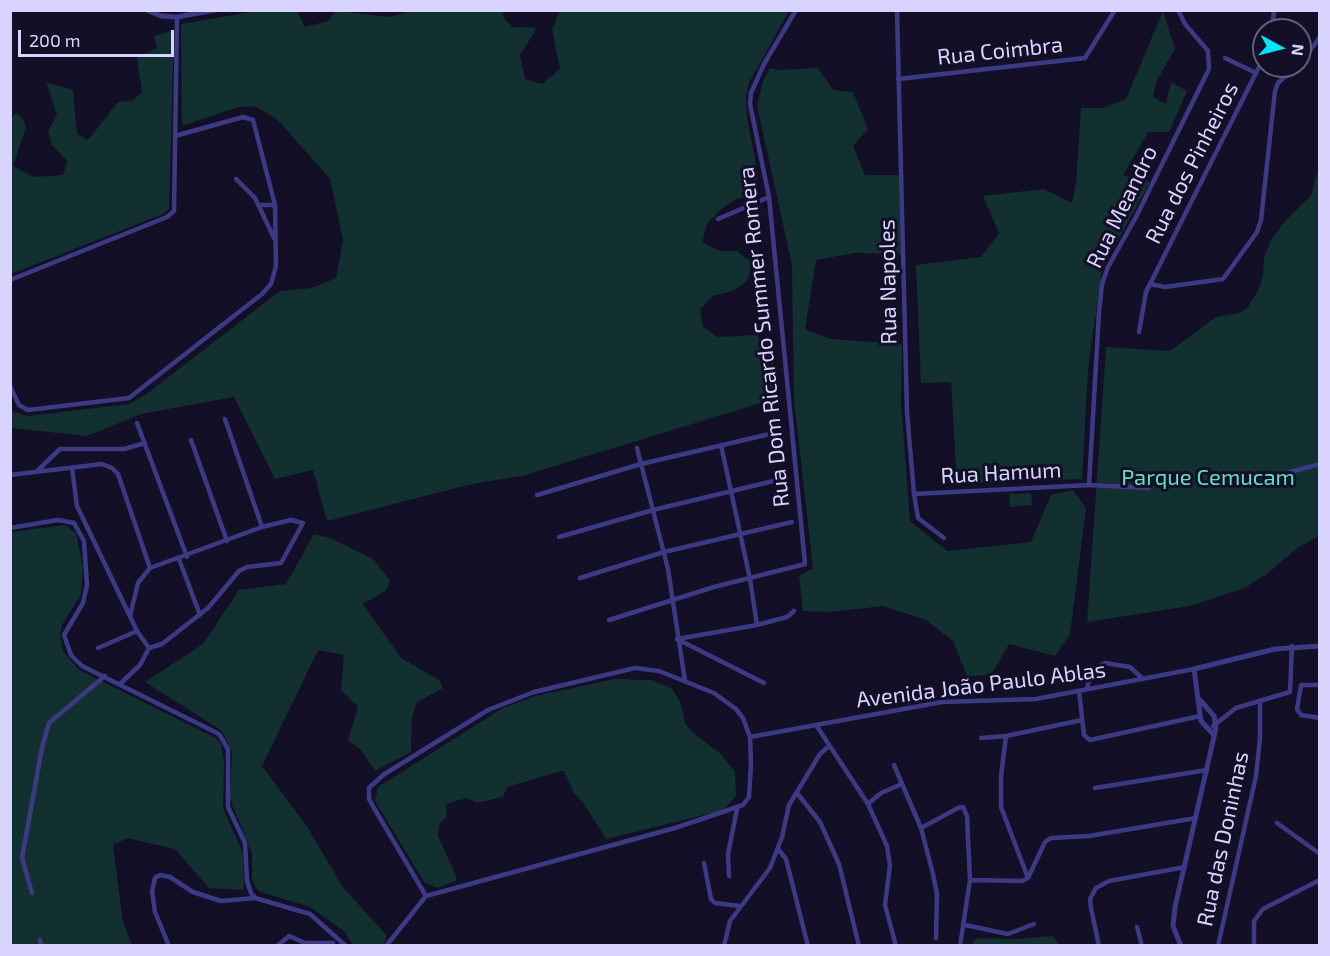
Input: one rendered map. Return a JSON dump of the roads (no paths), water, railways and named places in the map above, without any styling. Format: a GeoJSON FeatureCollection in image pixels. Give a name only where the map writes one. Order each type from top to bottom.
{"type":"FeatureCollection","features":[{"type":"Feature","properties":{"kind":"street"},"geometry":{"type":"LineString","coordinates":[[147,10],[161,16],[177,17],[215,10]]}},
{"type":"Feature","properties":{"kind":"street","name":"Rua Dom Ricardo Summer Romera"},"geometry":{"type":"LineString","coordinates":[[750,579],[805,564],[769,197],[751,112],[751,93],[764,64],[796,10]]}},
{"type":"Feature","properties":{"kind":"street","name":"Rua Napoles"},"geometry":{"type":"LineString","coordinates":[[897,10],[907,412],[914,494],[918,518],[944,538]]}},
{"type":"Feature","properties":{"kind":"street","name":"Rua Coimbra"},"geometry":{"type":"LineString","coordinates":[[898,79],[1085,58],[1115,10]]}},
{"type":"Feature","properties":{"kind":"street","name":"Rua Meandro"},"geometry":{"type":"LineString","coordinates":[[1089,485],[1102,284],[1108,267],[1136,217],[1210,63],[1208,51],[1185,24],[1178,10]]}},
{"type":"Feature","properties":{"kind":"street"},"geometry":{"type":"LineString","coordinates":[[10,280],[171,215],[174,207],[177,17]]}},
{"type":"Feature","properties":{"kind":"street"},"geometry":{"type":"LineString","coordinates":[[1225,58],[1252,72]]}},
{"type":"Feature","properties":{"kind":"street","name":"Rua dos Pinheiros"},"geometry":{"type":"LineString","coordinates":[[1138,332],[1142,302],[1150,284],[1254,78]]}},
{"type":"Feature","properties":{"kind":"street","name":"Rua dos Pinheiros"},"geometry":{"type":"LineString","coordinates":[[1150,284],[1165,287],[1223,279],[1257,232],[1261,220],[1275,91],[1282,78]]}},
{"type":"Feature","properties":{"kind":"street"},"geometry":{"type":"LineString","coordinates":[[10,386],[19,405],[28,410],[129,398],[262,294],[275,276],[275,205],[253,120],[243,117],[176,136]]}},
{"type":"Feature","properties":{"kind":"street"},"geometry":{"type":"LineString","coordinates":[[236,179],[251,192],[275,240]]}},
{"type":"Feature","properties":{"kind":"street"},"geometry":{"type":"LineString","coordinates":[[718,219],[769,197]]}},
{"type":"Feature","properties":{"kind":"street"},"geometry":{"type":"LineString","coordinates":[[259,205],[275,205]]}},
{"type":"Feature","properties":{"kind":"street"},"geometry":{"type":"LineString","coordinates":[[225,419],[262,527]]}},
{"type":"Feature","properties":{"kind":"street"},"geometry":{"type":"LineString","coordinates":[[137,423],[187,557]]}},
{"type":"Feature","properties":{"kind":"street"},"geometry":{"type":"LineString","coordinates":[[537,495],[641,464],[770,434]]}},
{"type":"Feature","properties":{"kind":"street"},"geometry":{"type":"LineString","coordinates":[[191,440],[227,541]]}},
{"type":"Feature","properties":{"kind":"street"},"geometry":{"type":"LineString","coordinates":[[37,472],[60,449],[124,449],[145,443]]}},
{"type":"Feature","properties":{"kind":"street"},"geometry":{"type":"LineString","coordinates":[[721,445],[750,579],[757,625]]}},
{"type":"Feature","properties":{"kind":"street"},"geometry":{"type":"LineString","coordinates":[[637,448],[664,552],[685,681]]}},
{"type":"Feature","properties":{"kind":"street"},"geometry":{"type":"LineString","coordinates":[[10,475],[102,464],[118,474],[150,568]]}},
{"type":"Feature","properties":{"kind":"street"},"geometry":{"type":"LineString","coordinates":[[1290,472],[1320,464]]}},
{"type":"Feature","properties":{"kind":"street"},"geometry":{"type":"LineString","coordinates":[[72,468],[77,506],[137,631],[149,648]]}},
{"type":"Feature","properties":{"kind":"street"},"geometry":{"type":"LineString","coordinates":[[559,537],[653,510],[786,478]]}},
{"type":"Feature","properties":{"kind":"street"},"geometry":{"type":"LineString","coordinates":[[1089,485],[1149,488]]}},
{"type":"Feature","properties":{"kind":"street","name":"Rua Hamum"},"geometry":{"type":"LineString","coordinates":[[914,494],[1089,485]]}},
{"type":"Feature","properties":{"kind":"street"},"geometry":{"type":"LineString","coordinates":[[10,528],[66,520],[74,523],[81,531],[88,567],[83,603],[66,627],[65,642],[76,662],[211,728],[225,742],[229,761],[228,807],[245,843],[247,881],[255,898]]}},
{"type":"Feature","properties":{"kind":"street"},"geometry":{"type":"LineString","coordinates":[[121,683],[140,665],[149,648],[162,644],[200,615],[239,571],[247,567],[281,563],[303,523],[291,520],[262,527],[187,557],[150,568],[138,583],[130,616]]}},
{"type":"Feature","properties":{"kind":"street"},"geometry":{"type":"LineString","coordinates":[[580,578],[664,552],[792,522]]}},
{"type":"Feature","properties":{"kind":"street"},"geometry":{"type":"LineString","coordinates":[[179,559],[200,615]]}},
{"type":"Feature","properties":{"kind":"street"},"geometry":{"type":"LineString","coordinates":[[609,620],[750,579]]}},
{"type":"Feature","properties":{"kind":"street"},"geometry":{"type":"LineString","coordinates":[[677,639],[757,625],[787,617],[794,611]]}},
{"type":"Feature","properties":{"kind":"street"},"geometry":{"type":"LineString","coordinates":[[98,648],[137,631]]}},
{"type":"Feature","properties":{"kind":"street"},"geometry":{"type":"LineString","coordinates":[[677,639],[764,683]]}},
{"type":"Feature","properties":{"kind":"street"},"geometry":{"type":"LineString","coordinates":[[1208,731],[1236,708],[1290,692],[1292,646]]}},
{"type":"Feature","properties":{"kind":"street","name":"Avenida João Paulo Ablas"},"geometry":{"type":"LineString","coordinates":[[750,737],[942,702],[987,699],[1026,700],[1194,669],[1292,646],[1320,646]]}},
{"type":"Feature","properties":{"kind":"street"},"geometry":{"type":"LineString","coordinates":[[1088,689],[1091,669],[1105,663],[1130,667],[1143,679]]}},
{"type":"Feature","properties":{"kind":"street"},"geometry":{"type":"LineString","coordinates":[[386,945],[426,896],[737,809],[749,797],[750,737],[747,725],[736,709],[714,693],[651,669],[634,668],[534,692],[488,710],[372,783],[369,799],[426,896]]}},
{"type":"Feature","properties":{"kind":"street"},"geometry":{"type":"LineString","coordinates":[[1194,669],[1200,700],[1200,716],[1208,731],[1214,735]]}},
{"type":"Feature","properties":{"kind":"street"},"geometry":{"type":"LineString","coordinates":[[32,893],[22,858],[42,748],[50,723],[105,676]]}},
{"type":"Feature","properties":{"kind":"street"},"geometry":{"type":"LineString","coordinates":[[1320,685],[1301,685],[1297,709],[1300,715],[1320,718]]}},
{"type":"Feature","properties":{"kind":"street"},"geometry":{"type":"LineString","coordinates":[[1079,691],[1085,737],[1090,740],[1200,716]]}},
{"type":"Feature","properties":{"kind":"street"},"geometry":{"type":"LineString","coordinates":[[1180,945],[1174,933],[1173,916],[1216,724],[1214,716],[1200,700]]}},
{"type":"Feature","properties":{"kind":"street","name":"Rua das Doninhas"},"geometry":{"type":"LineString","coordinates":[[1218,945],[1256,776],[1260,738],[1260,702]]}},
{"type":"Feature","properties":{"kind":"street"},"geometry":{"type":"LineString","coordinates":[[981,738],[1006,736],[1082,720]]}},
{"type":"Feature","properties":{"kind":"street"},"geometry":{"type":"LineString","coordinates":[[816,724],[868,804],[887,846],[890,865],[885,905],[896,945]]}},
{"type":"Feature","properties":{"kind":"street"},"geometry":{"type":"LineString","coordinates":[[1006,736],[1001,776],[1001,807],[1028,878]]}},
{"type":"Feature","properties":{"kind":"street"},"geometry":{"type":"LineString","coordinates":[[724,945],[730,921],[763,880],[778,849],[789,805],[820,754],[829,746]]}},
{"type":"Feature","properties":{"kind":"street"},"geometry":{"type":"LineString","coordinates":[[894,765],[921,828],[937,894],[936,938]]}},
{"type":"Feature","properties":{"kind":"street"},"geometry":{"type":"LineString","coordinates":[[1095,788],[1207,770]]}},
{"type":"Feature","properties":{"kind":"street"},"geometry":{"type":"LineString","coordinates":[[868,804],[881,793],[902,784]]}},
{"type":"Feature","properties":{"kind":"street"},"geometry":{"type":"LineString","coordinates":[[797,793],[820,822],[838,864],[859,945]]}},
{"type":"Feature","properties":{"kind":"street"},"geometry":{"type":"LineString","coordinates":[[921,828],[963,807],[969,826],[970,880],[965,925],[960,945]]}},
{"type":"Feature","properties":{"kind":"street"},"geometry":{"type":"LineString","coordinates":[[729,876],[729,854],[737,809]]}},
{"type":"Feature","properties":{"kind":"street"},"geometry":{"type":"LineString","coordinates":[[970,880],[1010,883],[1028,878],[1045,842],[1062,837],[1089,836],[1196,818]]}},
{"type":"Feature","properties":{"kind":"street"},"geometry":{"type":"LineString","coordinates":[[1277,823],[1320,854]]}},
{"type":"Feature","properties":{"kind":"street"},"geometry":{"type":"LineString","coordinates":[[778,849],[786,858],[808,945]]}},
{"type":"Feature","properties":{"kind":"street"},"geometry":{"type":"LineString","coordinates":[[704,863],[711,899],[715,903],[740,906]]}},
{"type":"Feature","properties":{"kind":"street"},"geometry":{"type":"LineString","coordinates":[[1099,945],[1090,898],[1096,888],[1109,881],[1185,867]]}},
{"type":"Feature","properties":{"kind":"street"},"geometry":{"type":"LineString","coordinates":[[169,945],[155,912],[152,891],[152,882],[160,875],[170,877],[210,899],[232,901],[255,898],[310,914],[346,945]]}},
{"type":"Feature","properties":{"kind":"street"},"geometry":{"type":"LineString","coordinates":[[1254,945],[1254,921],[1263,909],[1320,880]]}},
{"type":"Feature","properties":{"kind":"street"},"geometry":{"type":"LineString","coordinates":[[965,925],[1008,934],[1034,924]]}},
{"type":"Feature","properties":{"kind":"street"},"geometry":{"type":"LineString","coordinates":[[1137,927],[1142,945]]}},
{"type":"Feature","properties":{"kind":"street"},"geometry":{"type":"LineString","coordinates":[[277,945],[289,936],[305,943],[331,944],[340,939]]}},
{"type":"Feature","properties":{"kind":"park label","name":"Parque Cemucam"},"geometry":{"type":"Point","coordinates":[1208,478]}}]}
